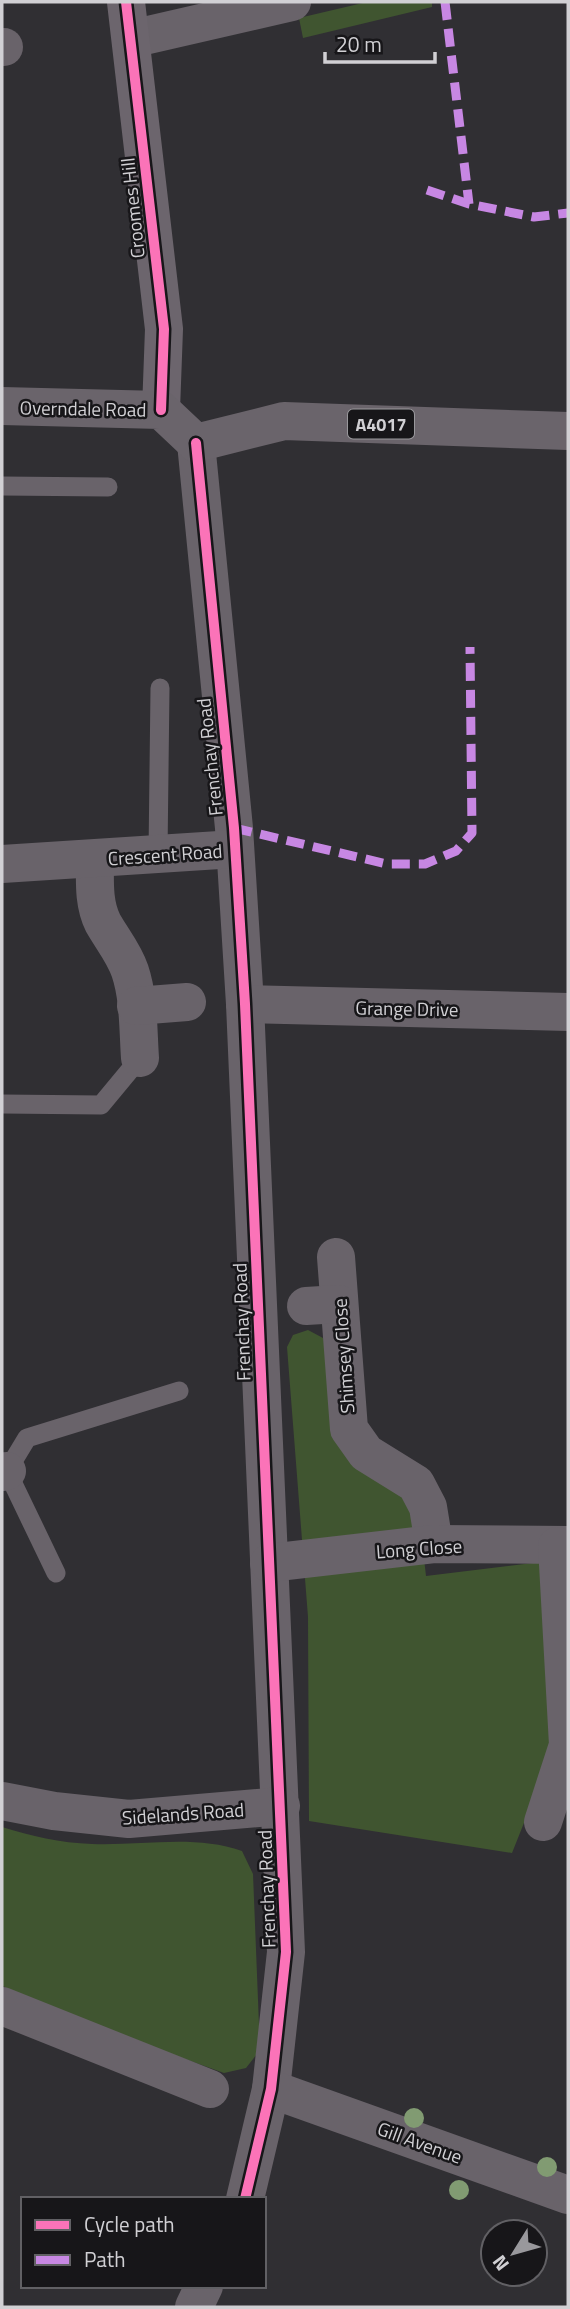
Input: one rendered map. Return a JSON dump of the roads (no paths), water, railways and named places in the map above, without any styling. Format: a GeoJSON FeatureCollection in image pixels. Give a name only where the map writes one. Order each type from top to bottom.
{"type":"FeatureCollection","features":[{"type":"Feature","properties":{"kind":"main road","name":"Overndale Road"},"geometry":{"type":"LineString","coordinates":[[2,406],[161,410],[196,443]]}},
{"type":"Feature","properties":{"kind":"main road","name":"A4017"},"geometry":{"type":"LineString","coordinates":[[196,443],[284,421],[568,431]]}},
{"type":"Feature","properties":{"kind":"street","name":"Croomes Hill"},"geometry":{"type":"LineString","coordinates":[[126,2],[164,329],[161,410]]}},
{"type":"Feature","properties":{"kind":"street"},"geometry":{"type":"LineString","coordinates":[[131,39],[292,2]]}},
{"type":"Feature","properties":{"kind":"street","name":"Frenchay Road"},"geometry":{"type":"LineString","coordinates":[[196,443],[235,849],[245,1004],[286,1952],[271,2089],[245,2197]]}},
{"type":"Feature","properties":{"kind":"street","name":"Crescent Road"},"geometry":{"type":"LineString","coordinates":[[2,864],[235,849]]}},
{"type":"Feature","properties":{"kind":"street","name":"Crescent Road"},"geometry":{"type":"LineString","coordinates":[[95,859],[96,900],[103,922],[130,971],[140,1058]]}},
{"type":"Feature","properties":{"kind":"street"},"geometry":{"type":"LineString","coordinates":[[136,1006],[187,1002]]}},
{"type":"Feature","properties":{"kind":"street","name":"Grange Drive"},"geometry":{"type":"LineString","coordinates":[[245,1004],[568,1012]]}},
{"type":"Feature","properties":{"kind":"street","name":"Shimsey Close"},"geometry":{"type":"LineString","coordinates":[[336,1258],[323,1305],[348,1429],[366,1453],[416,1484],[428,1507],[434,1544]]}},
{"type":"Feature","properties":{"kind":"street","name":"Long Close"},"geometry":{"type":"LineString","coordinates":[[270,1563],[434,1544],[563,1546]]}},
{"type":"Feature","properties":{"kind":"street"},"geometry":{"type":"LineString","coordinates":[[542,1822],[543,1782],[568,1745],[563,1546]]}},
{"type":"Feature","properties":{"kind":"street","name":"Sidelands Road"},"geometry":{"type":"LineString","coordinates":[[2,1801],[54,1811],[129,1819],[281,1806]]}},
{"type":"Feature","properties":{"kind":"street"},"geometry":{"type":"LineString","coordinates":[[2,2006],[210,2089]]}},
{"type":"Feature","properties":{"kind":"street","name":"Gill Avenue"},"geometry":{"type":"LineString","coordinates":[[271,2089],[568,2195]]}},
{"type":"Feature","properties":{"kind":"street"},"geometry":{"type":"LineString","coordinates":[[194,2307],[203,2288]]}},
{"type":"Feature","properties":{"kind":"lane"},"geometry":{"type":"LineString","coordinates":[[2,486],[108,486]]}},
{"type":"Feature","properties":{"kind":"lane"},"geometry":{"type":"LineString","coordinates":[[158,854],[160,688]]}},
{"type":"Feature","properties":{"kind":"lane"},"geometry":{"type":"LineString","coordinates":[[2,1104],[100,1105],[140,1058]]}},
{"type":"Feature","properties":{"kind":"lane"},"geometry":{"type":"LineString","coordinates":[[56,1573],[5,1472],[27,1438],[179,1391]]}}]}
